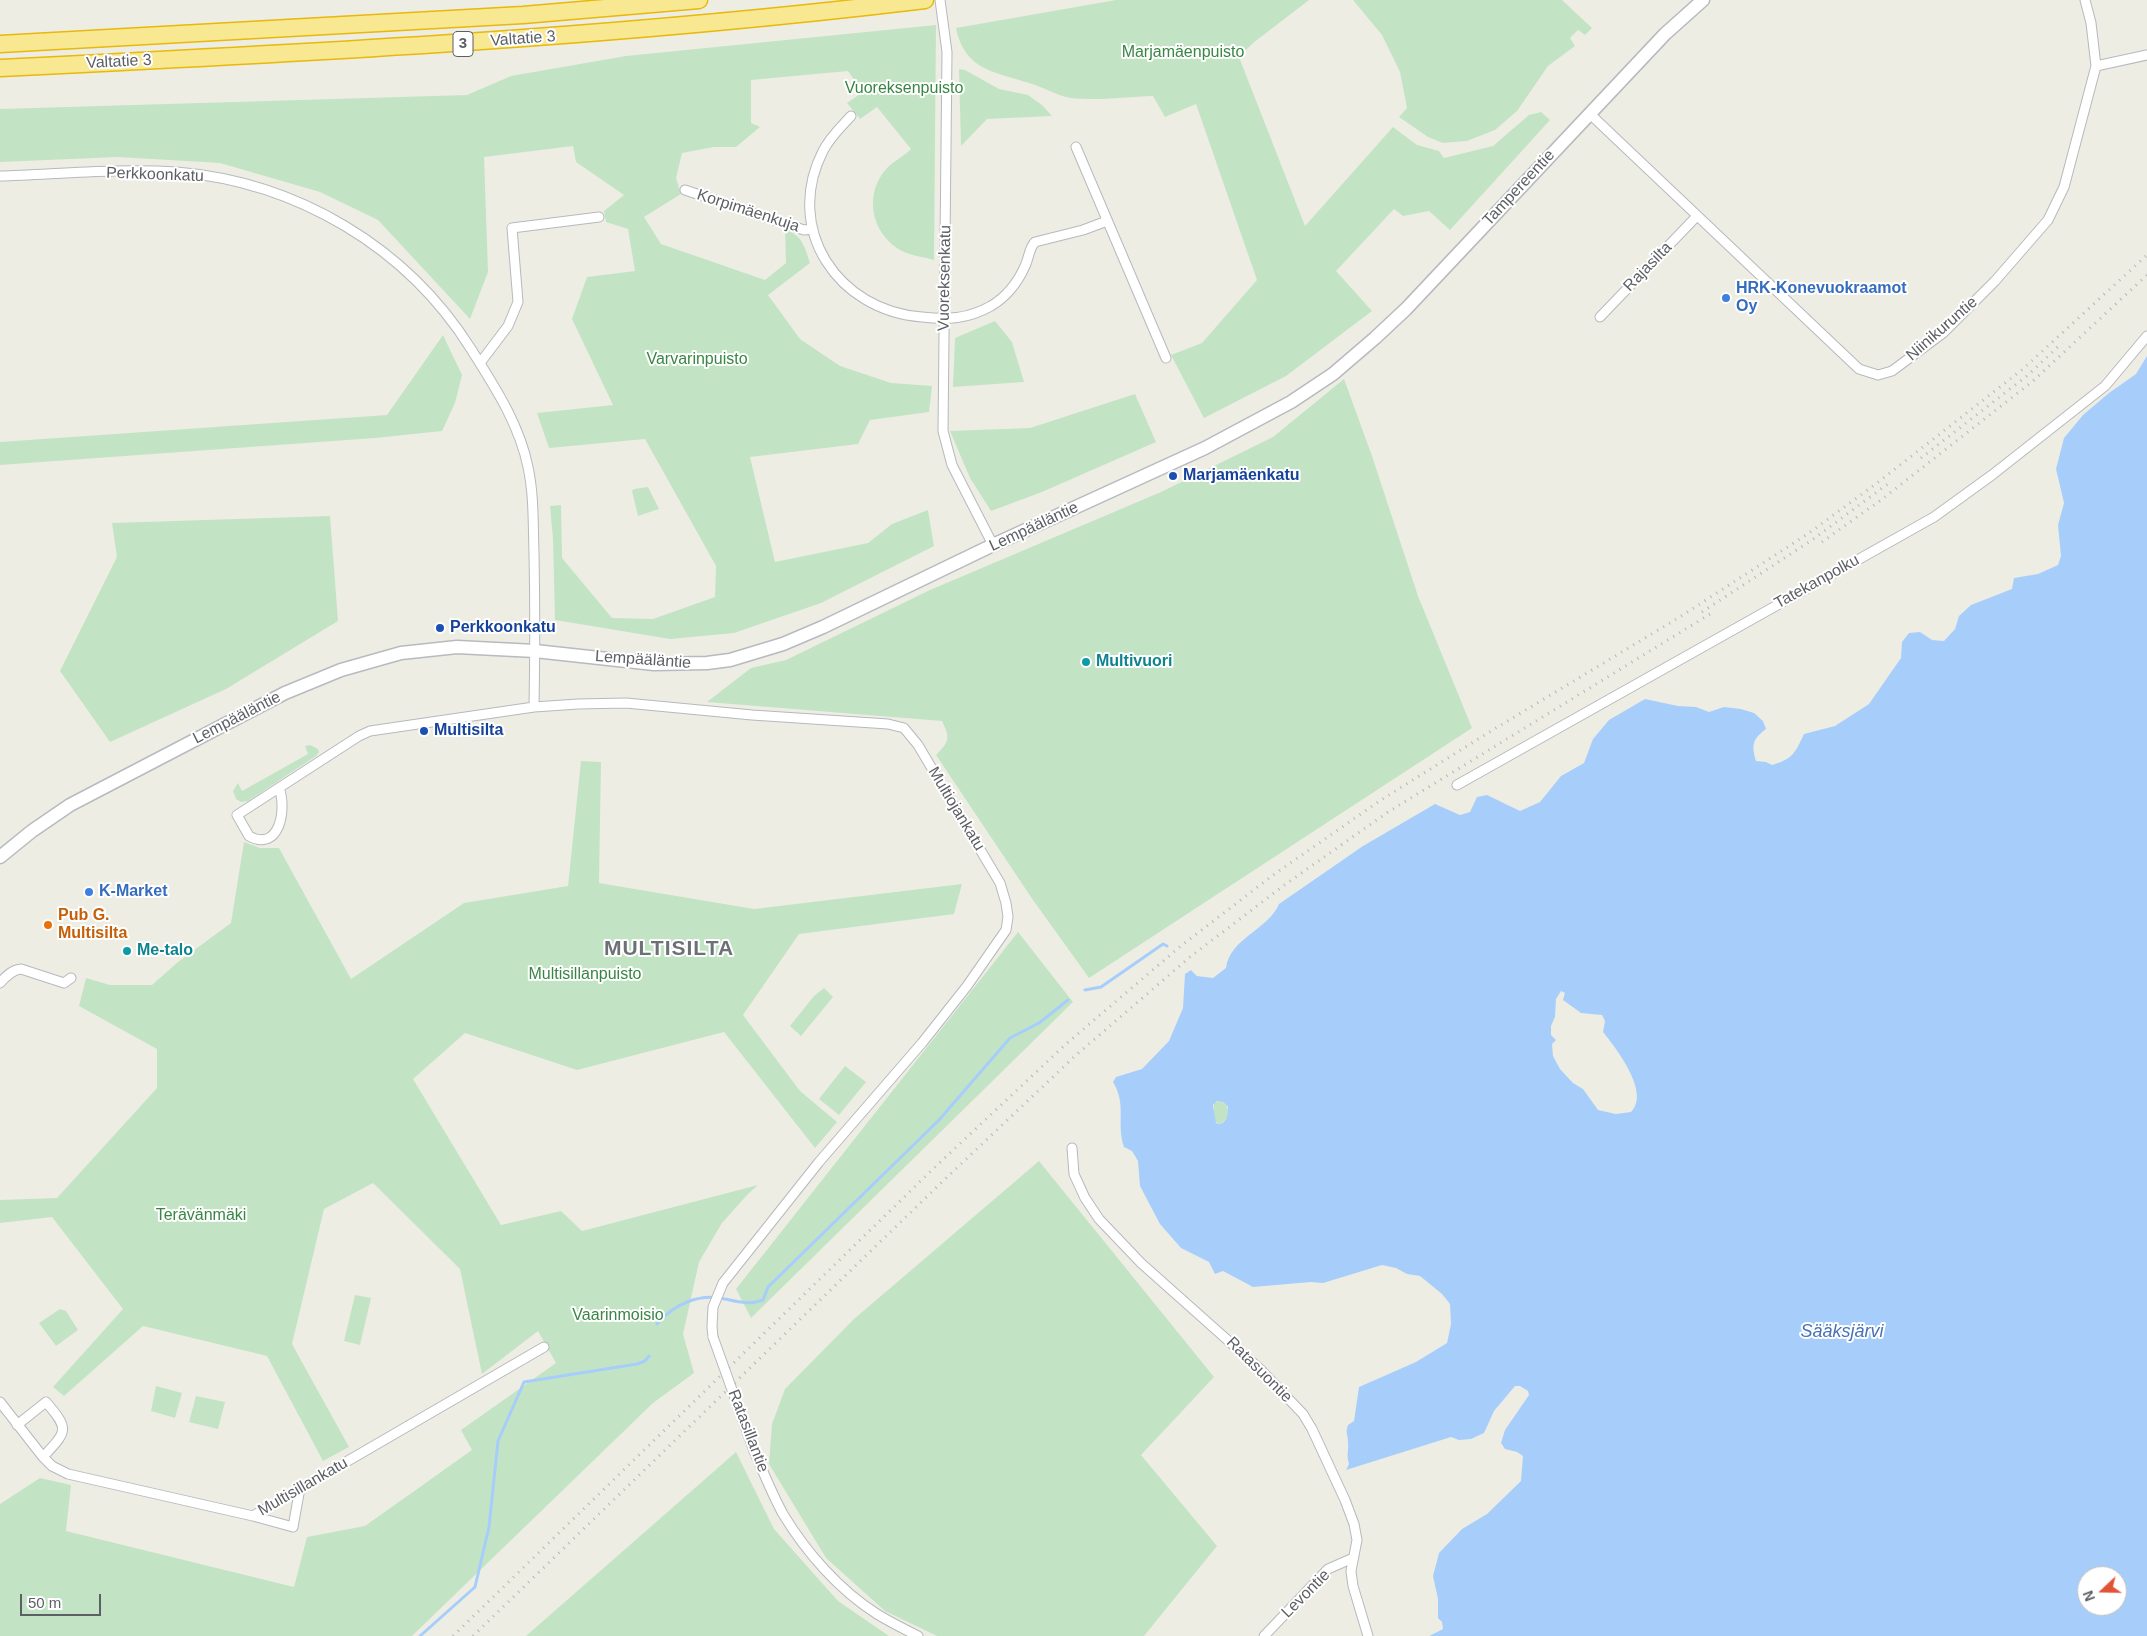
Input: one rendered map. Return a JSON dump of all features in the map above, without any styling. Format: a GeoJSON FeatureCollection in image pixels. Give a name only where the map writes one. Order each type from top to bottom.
{"type":"FeatureCollection","features":[{"type":"Feature","properties":{"kind":"highway","name":"Valtatie 3"},"geometry":{"type":"LineString","coordinates":[[0,44],[504,17],[699,0]]}},
{"type":"Feature","properties":{"kind":"highway","name":"Valtatie 3"},"geometry":{"type":"LineString","coordinates":[[0,68],[336,52],[516,40],[716,23],[926,0]]}},
{"type":"Feature","properties":{"kind":"main road","name":"Tampereentie"},"geometry":{"type":"LineString","coordinates":[[1333,374],[1406,309],[1665,34],[1703,0]]}},
{"type":"Feature","properties":{"kind":"main road","name":"Lempääläntie"},"geometry":{"type":"LineString","coordinates":[[0,857],[32,831],[70,805],[285,694],[341,670],[371,660],[421,650],[457,647],[535,651],[654,664],[708,663],[730,660],[783,644],[823,628],[993,545],[1166,466],[1264,418],[1333,374]]}},
{"type":"Feature","properties":{"kind":"street","name":"Vuoreksenkatu"},"geometry":{"type":"LineString","coordinates":[[940,0],[947,52],[942,414],[944,441],[960,482],[993,545]]}},
{"type":"Feature","properties":{"kind":"street","name":"Niinikuruntie"},"geometry":{"type":"LineString","coordinates":[[1590,114],[1696,217],[1858,369],[1878,375],[1892,371],[1943,333],[1996,281],[2048,220],[2064,187],[2096,66],[2091,23],[2085,0]]}},
{"type":"Feature","properties":{"kind":"street"},"geometry":{"type":"LineString","coordinates":[[2096,66],[2147,54]]}},
{"type":"Feature","properties":{"kind":"street"},"geometry":{"type":"LineString","coordinates":[[852,116],[828,143],[814,175],[810,201],[812,229],[820,250],[830,268],[845,285],[860,297],[895,314],[944,319],[960,318],[980,312],[1003,297],[1019,278],[1035,242],[1083,230],[1107,221]]}},
{"type":"Feature","properties":{"kind":"street"},"geometry":{"type":"LineString","coordinates":[[1076,147],[1166,358]]}},
{"type":"Feature","properties":{"kind":"street","name":"Perkkoonkatu"},"geometry":{"type":"LineString","coordinates":[[0,176],[178,172],[241,182],[305,204],[363,237],[411,275],[442,308],[480,363],[505,404],[520,439],[533,491],[535,651]]}},
{"type":"Feature","properties":{"kind":"street","name":"Korpimäenkuja"},"geometry":{"type":"LineString","coordinates":[[684,190],[804,230],[812,229]]}},
{"type":"Feature","properties":{"kind":"street"},"geometry":{"type":"LineString","coordinates":[[480,363],[508,326],[518,302],[512,228],[599,217]]}},
{"type":"Feature","properties":{"kind":"street","name":"Rajasilta"},"geometry":{"type":"LineString","coordinates":[[1600,317],[1696,217]]}},
{"type":"Feature","properties":{"kind":"street","name":"Tatekanpolku"},"geometry":{"type":"LineString","coordinates":[[1457,785],[1934,517],[1992,476],[2105,386],[2147,336]]}},
{"type":"Feature","properties":{"kind":"street"},"geometry":{"type":"LineString","coordinates":[[534,707],[535,651]]}},
{"type":"Feature","properties":{"kind":"street","name":"Multiojankatu"},"geometry":{"type":"LineString","coordinates":[[279,788],[283,807],[277,831],[267,838],[260,840],[249,836],[237,815],[279,788],[370,731],[534,707],[626,703],[752,715],[873,723],[904,728],[918,745],[957,807],[1000,883],[1008,917],[1006,930],[967,986],[922,1043],[796,1190]]}},
{"type":"Feature","properties":{"kind":"street"},"geometry":{"type":"LineString","coordinates":[[0,983],[16,969],[64,983],[72,978]]}},
{"type":"Feature","properties":{"kind":"street","name":"Ratasuontie"},"geometry":{"type":"LineString","coordinates":[[1072,1148],[1074,1174],[1085,1198],[1099,1219],[1141,1263],[1260,1369],[1303,1414],[1346,1500],[1354,1524],[1357,1540],[1351,1571],[1353,1586],[1368,1636]]}},
{"type":"Feature","properties":{"kind":"street","name":"Ratasillantie"},"geometry":{"type":"LineString","coordinates":[[796,1190],[722,1283],[713,1307],[713,1337],[754,1451],[782,1512],[800,1540],[822,1567],[854,1596],[877,1613],[918,1636]]}},
{"type":"Feature","properties":{"kind":"street","name":"Multisillankatu"},"geometry":{"type":"LineString","coordinates":[[0,1402],[43,1457],[52,1466],[68,1474],[253,1516],[544,1347]]}},
{"type":"Feature","properties":{"kind":"street"},"geometry":{"type":"LineString","coordinates":[[17,1425],[46,1402],[60,1419],[64,1427],[61,1436],[43,1457]]}},
{"type":"Feature","properties":{"kind":"street"},"geometry":{"type":"LineString","coordinates":[[253,1516],[293,1527],[300,1488]]}},
{"type":"Feature","properties":{"kind":"street","name":"Levontie"},"geometry":{"type":"LineString","coordinates":[[1264,1636],[1328,1569],[1353,1558]]}},
{"type":"Feature","properties":{"kind":"green space","name":"Marjamäenpuisto"},"geometry":{"type":"Polygon","coordinates":[[[1116,0],[1309,0],[1253,43],[1239,57],[1305,226],[1393,127],[1417,145],[1439,151],[1444,158],[1493,146],[1529,115],[1541,112],[1550,120],[1450,230],[1429,211],[1403,216],[1394,209],[1336,271],[1372,311],[1286,376],[1204,418],[1171,355],[1202,343],[1257,280],[1196,104],[1165,117],[1153,96],[1091,99],[1062,96],[997,73],[975,62],[967,54],[956,28],[1116,0]]]}},
{"type":"Feature","properties":{"kind":"green space"},"geometry":{"type":"Polygon","coordinates":[[[1353,0],[1562,0],[1592,28],[1585,35],[1578,30],[1570,38],[1575,46],[1548,66],[1517,111],[1495,130],[1467,141],[1443,143],[1428,137],[1399,117],[1407,108],[1400,72],[1382,35],[1353,0]]]}},
{"type":"Feature","properties":{"kind":"green space"},"geometry":{"type":"Polygon","coordinates":[[[936,25],[934,260],[904,252],[884,236],[878,226],[874,215],[873,202],[879,179],[887,168],[911,149],[877,107],[860,119],[847,103],[863,92],[848,71],[751,80],[751,123],[760,127],[736,147],[714,147],[682,153],[676,178],[681,194],[644,217],[661,244],[765,280],[786,263],[785,229],[791,232],[802,242],[810,263],[768,295],[800,339],[840,366],[891,383],[932,386],[929,412],[870,420],[858,444],[750,457],[775,562],[868,543],[892,524],[928,510],[934,546],[821,603],[734,633],[670,639],[555,620],[553,539],[550,506],[561,505],[562,558],[612,618],[653,619],[715,597],[716,566],[645,439],[549,448],[537,413],[613,405],[572,319],[587,277],[635,271],[628,229],[606,222],[604,211],[624,195],[576,162],[573,146],[484,157],[488,272],[470,319],[378,220],[320,192],[220,163],[118,157],[0,162],[0,109],[467,95],[511,76],[626,56],[936,25]]]}},
{"type":"Feature","properties":{"kind":"green space"},"geometry":{"type":"Polygon","coordinates":[[[959,69],[965,70],[999,89],[1028,95],[1042,105],[1052,116],[987,119],[961,146],[959,69]]]}},
{"type":"Feature","properties":{"kind":"green space"},"geometry":{"type":"Polygon","coordinates":[[[995,321],[1012,342],[1024,382],[953,387],[955,338],[995,321]]]}},
{"type":"Feature","properties":{"kind":"green space"},"geometry":{"type":"Polygon","coordinates":[[[443,335],[462,375],[455,403],[442,431],[375,438],[0,465],[0,442],[387,415],[443,335]]]}},
{"type":"Feature","properties":{"kind":"green space"},"geometry":{"type":"Polygon","coordinates":[[[1344,379],[1372,456],[1418,596],[1472,728],[1089,978],[1033,900],[936,755],[947,739],[942,721],[707,702],[751,668],[786,660],[930,590],[1161,492],[1273,437],[1344,379]]]}},
{"type":"Feature","properties":{"kind":"green space"},"geometry":{"type":"Polygon","coordinates":[[[1135,394],[1156,442],[1042,492],[991,511],[970,478],[950,431],[1030,428],[1135,394]]]}},
{"type":"Feature","properties":{"kind":"green space"},"geometry":{"type":"Polygon","coordinates":[[[648,487],[659,509],[638,516],[632,491],[648,487]]]}},
{"type":"Feature","properties":{"kind":"green space"},"geometry":{"type":"Polygon","coordinates":[[[330,516],[338,621],[226,689],[110,742],[60,671],[117,557],[112,523],[330,516]]]}},
{"type":"Feature","properties":{"kind":"green space"},"geometry":{"type":"Polygon","coordinates":[[[310,745],[318,749],[319,752],[316,756],[248,801],[241,802],[236,799],[233,791],[238,783],[242,791],[308,754],[305,746],[310,745]]]}},
{"type":"Feature","properties":{"kind":"green space"},"geometry":{"type":"Polygon","coordinates":[[[581,761],[601,762],[599,883],[754,909],[962,884],[954,914],[799,934],[743,1015],[800,1091],[837,1122],[815,1148],[724,1032],[577,1070],[465,1033],[413,1079],[501,1225],[561,1211],[582,1231],[758,1185],[722,1223],[699,1262],[683,1334],[694,1373],[653,1403],[412,1636],[0,1636],[0,1504],[40,1478],[71,1485],[66,1531],[294,1587],[307,1537],[365,1526],[472,1450],[461,1430],[556,1363],[538,1331],[482,1374],[460,1269],[373,1183],[324,1209],[292,1344],[349,1447],[323,1461],[267,1356],[143,1326],[64,1396],[53,1387],[123,1309],[52,1217],[0,1223],[0,1200],[57,1198],[157,1088],[157,1049],[79,1006],[86,978],[110,985],[152,985],[178,962],[231,923],[244,842],[260,848],[279,848],[351,979],[464,903],[568,886],[581,761]]]}},
{"type":"Feature","properties":{"kind":"green space"},"geometry":{"type":"Polygon","coordinates":[[[1018,932],[1073,1002],[751,1318],[736,1289],[1018,932]]]}},
{"type":"Feature","properties":{"kind":"green space"},"geometry":{"type":"Polygon","coordinates":[[[824,988],[833,997],[801,1036],[790,1026],[814,996],[824,988]]]}},
{"type":"Feature","properties":{"kind":"green space"},"geometry":{"type":"Polygon","coordinates":[[[845,1066],[866,1082],[839,1115],[819,1099],[845,1066]]]}},
{"type":"Feature","properties":{"kind":"green space"},"geometry":{"type":"Polygon","coordinates":[[[1219,1101],[1226,1105],[1228,1111],[1228,1115],[1220,1124],[1214,1121],[1214,1103],[1219,1101]]]}},
{"type":"Feature","properties":{"kind":"green space"},"geometry":{"type":"Polygon","coordinates":[[[1039,1161],[1214,1377],[1141,1455],[1217,1546],[1144,1636],[937,1636],[885,1611],[826,1558],[769,1464],[772,1424],[785,1389],[854,1319],[1039,1161]]]}},
{"type":"Feature","properties":{"kind":"green space"},"geometry":{"type":"Polygon","coordinates":[[[355,1295],[371,1298],[360,1345],[344,1341],[355,1295]]]}},
{"type":"Feature","properties":{"kind":"green space"},"geometry":{"type":"Polygon","coordinates":[[[60,1309],[66,1311],[78,1330],[56,1346],[39,1323],[60,1309]]]}},
{"type":"Feature","properties":{"kind":"green space"},"geometry":{"type":"Polygon","coordinates":[[[156,1386],[182,1393],[175,1418],[151,1411],[156,1386]]]}},
{"type":"Feature","properties":{"kind":"green space"},"geometry":{"type":"Polygon","coordinates":[[[196,1396],[225,1402],[218,1429],[189,1422],[196,1396]]]}},
{"type":"Feature","properties":{"kind":"green space"},"geometry":{"type":"Polygon","coordinates":[[[736,1452],[774,1529],[838,1601],[889,1636],[526,1636],[736,1452]]]}},
{"type":"Feature","properties":{"kind":"water","name":"Sääksjärvi"},"geometry":{"type":"Polygon","coordinates":[[[2147,356],[2147,1636],[1429,1636],[1443,1629],[1442,1622],[1438,1618],[1438,1599],[1433,1576],[1439,1553],[1462,1529],[1487,1514],[1521,1481],[1523,1456],[1517,1452],[1505,1449],[1501,1443],[1505,1430],[1529,1395],[1528,1391],[1520,1386],[1515,1386],[1494,1411],[1484,1433],[1471,1439],[1459,1440],[1451,1437],[1346,1470],[1349,1464],[1347,1430],[1348,1425],[1354,1421],[1359,1387],[1416,1362],[1447,1343],[1451,1324],[1450,1304],[1442,1294],[1420,1276],[1407,1274],[1396,1268],[1382,1265],[1323,1283],[1311,1282],[1253,1287],[1223,1271],[1215,1274],[1209,1262],[1181,1248],[1160,1224],[1140,1186],[1138,1161],[1132,1151],[1124,1147],[1121,1130],[1120,1098],[1113,1082],[1116,1077],[1142,1069],[1169,1041],[1183,1008],[1185,974],[1191,970],[1197,976],[1213,978],[1226,968],[1234,949],[1267,921],[1279,904],[1363,846],[1435,804],[1460,815],[1470,812],[1477,797],[1487,795],[1520,811],[1540,802],[1561,776],[1584,763],[1593,739],[1609,720],[1645,699],[1678,706],[1696,707],[1709,712],[1724,707],[1754,713],[1763,721],[1766,729],[1754,742],[1756,761],[1772,765],[1789,758],[1804,734],[1835,726],[1869,704],[1901,658],[1902,642],[1909,633],[1920,632],[1932,640],[1944,641],[1955,629],[1959,616],[1971,605],[2012,589],[2014,578],[2038,574],[2058,565],[2061,556],[2058,525],[2064,503],[2056,469],[2064,438],[2083,415],[2136,374],[2147,356]],[[1561,991],[1556,999],[1555,1017],[1551,1026],[1551,1035],[1556,1040],[1552,1044],[1553,1056],[1560,1069],[1573,1083],[1583,1089],[1598,1110],[1616,1114],[1631,1112],[1636,1104],[1637,1094],[1634,1083],[1623,1059],[1603,1032],[1605,1021],[1602,1015],[1581,1013],[1563,1000],[1565,993],[1561,991]],[[1217,1101],[1213,1105],[1216,1123],[1220,1124],[1227,1117],[1228,1107],[1223,1102],[1217,1101]]]}},
{"type":"Feature","properties":{"kind":"waterway"},"geometry":{"type":"LineString","coordinates":[[1085,990],[1101,987],[1163,944],[1167,946]]}},
{"type":"Feature","properties":{"kind":"waterway"},"geometry":{"type":"LineString","coordinates":[[657,1324],[671,1311],[697,1299],[715,1298],[749,1303],[763,1300],[768,1287],[939,1120],[1010,1038],[1039,1023],[1068,1000]]}},
{"type":"Feature","properties":{"kind":"waterway"},"geometry":{"type":"LineString","coordinates":[[420,1636],[475,1587],[489,1527],[498,1441],[524,1382],[637,1364],[645,1361],[649,1356]]}},
{"type":"Feature","properties":{"kind":"railway"},"geometry":{"type":"LineString","coordinates":[[453,1636],[933,1169],[1066,1044],[1182,945],[1276,873],[1381,800],[1683,615],[1809,533],[1877,483],[2023,369],[2147,255]]}},
{"type":"Feature","properties":{"kind":"railway"},"geometry":{"type":"LineString","coordinates":[[1822,542],[1881,500],[2033,381],[2147,275]]}},
{"type":"Feature","properties":{"kind":"railway"},"geometry":{"type":"LineString","coordinates":[[1921,458],[2028,375],[2062,343]]}},
{"type":"Feature","properties":{"kind":"railway"},"geometry":{"type":"LineString","coordinates":[[1702,612],[1812,540],[1889,483]]}},
{"type":"Feature","properties":{"kind":"railway"},"geometry":{"type":"LineString","coordinates":[[473,1636],[942,1182],[1075,1056],[1190,957],[1283,886],[1388,812],[1715,611]]}},
{"type":"Feature","properties":{"kind":"place","name":"HRK-Konevuokraamot Oy"},"geometry":{"type":"Point","coordinates":[1726,298]}},
{"type":"Feature","properties":{"kind":"place","name":"Marjamäenkatu"},"geometry":{"type":"Point","coordinates":[1173,476]}},
{"type":"Feature","properties":{"kind":"place","name":"Perkkoonkatu"},"geometry":{"type":"Point","coordinates":[440,628]}},
{"type":"Feature","properties":{"kind":"place","name":"Multivuori"},"geometry":{"type":"Point","coordinates":[1086,662]}},
{"type":"Feature","properties":{"kind":"place","name":"Multisilta"},"geometry":{"type":"Point","coordinates":[424,731]}},
{"type":"Feature","properties":{"kind":"place","name":"K-Market"},"geometry":{"type":"Point","coordinates":[89,892]}},
{"type":"Feature","properties":{"kind":"place","name":"Pub G. Multisilta"},"geometry":{"type":"Point","coordinates":[48,925]}},
{"type":"Feature","properties":{"kind":"place","name":"Me-talo"},"geometry":{"type":"Point","coordinates":[127,951]}},
{"type":"Feature","properties":{"kind":"district","name":"MULTISILTA"},"geometry":{"type":"Point","coordinates":[669,949]}},
{"type":"Feature","properties":{"kind":"park label","name":"Vuoreksenpuisto"},"geometry":{"type":"Point","coordinates":[904,89]}},
{"type":"Feature","properties":{"kind":"park label","name":"Varvarinpuisto"},"geometry":{"type":"Point","coordinates":[697,360]}},
{"type":"Feature","properties":{"kind":"park label","name":"Multisillanpuisto"},"geometry":{"type":"Point","coordinates":[585,975]}},
{"type":"Feature","properties":{"kind":"park label","name":"Terävänmäki"},"geometry":{"type":"Point","coordinates":[201,1216]}},
{"type":"Feature","properties":{"kind":"park label","name":"Vaarinmoisio"},"geometry":{"type":"Point","coordinates":[618,1316]}}]}
